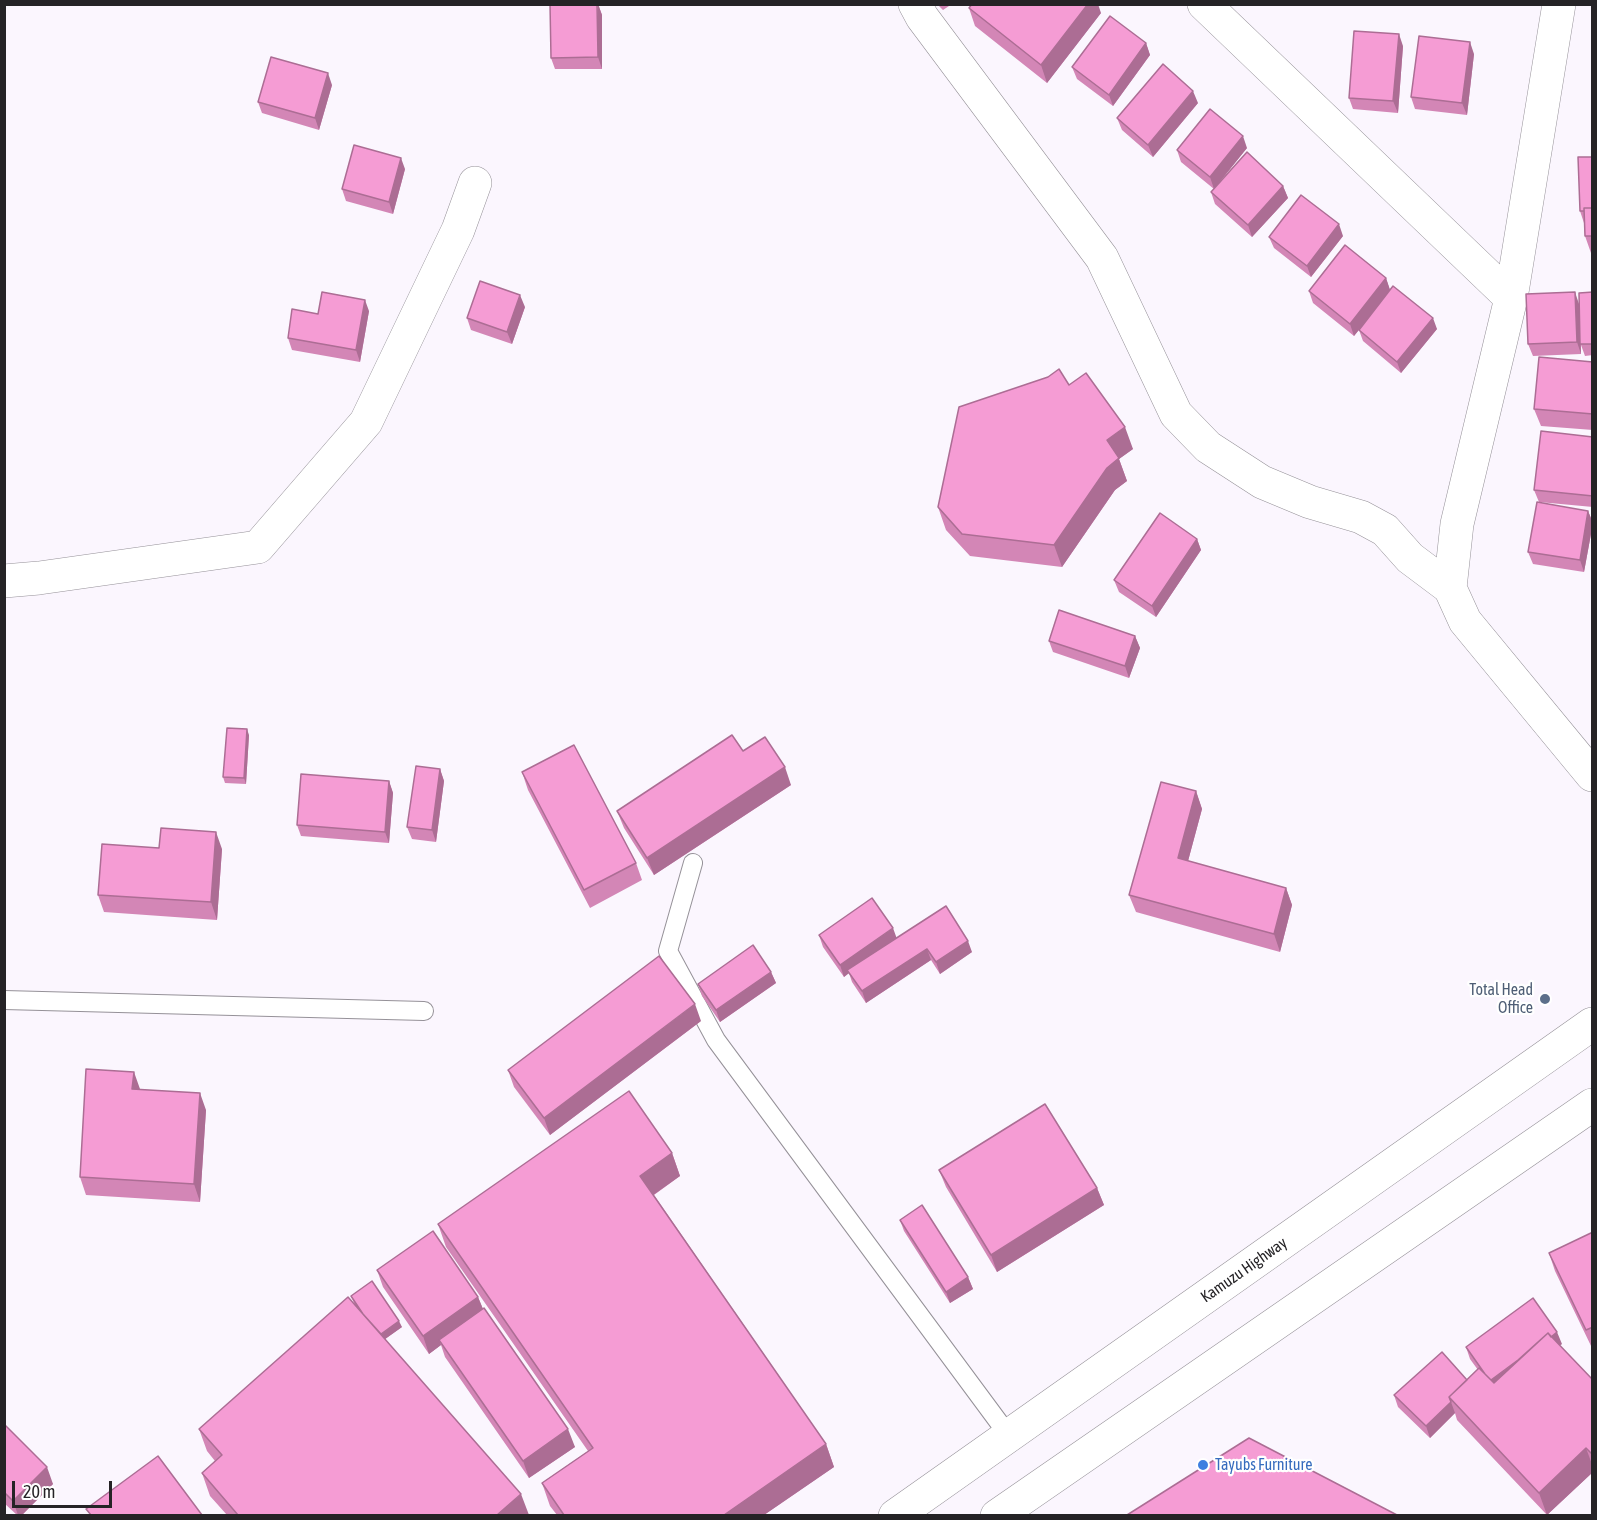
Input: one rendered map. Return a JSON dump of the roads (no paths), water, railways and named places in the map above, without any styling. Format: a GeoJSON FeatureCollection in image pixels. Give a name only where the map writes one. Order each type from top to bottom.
{"type":"FeatureCollection","features":[{"type":"Feature","properties":{"kind":"main road"},"geometry":{"type":"LineString","coordinates":[[915,4],[922,17],[1101,258],[1176,414],[1208,447],[1262,482],[1310,502],[1361,517],[1385,530],[1410,558],[1450,588],[1465,621],[1593,774]]}},
{"type":"Feature","properties":{"kind":"main road"},"geometry":{"type":"LineString","coordinates":[[1204,4],[1511,298]]}},
{"type":"Feature","properties":{"kind":"main road"},"geometry":{"type":"LineString","coordinates":[[1450,588],[1457,524],[1511,298],[1559,4]]}},
{"type":"Feature","properties":{"kind":"main road"},"geometry":{"type":"LineString","coordinates":[[4,581],[258,547],[366,422],[458,230],[475,183]]}},
{"type":"Feature","properties":{"kind":"main road","name":"Kamuzu Highway"},"geometry":{"type":"LineString","coordinates":[[895,1515],[1593,1024]]}},
{"type":"Feature","properties":{"kind":"main road"},"geometry":{"type":"LineString","coordinates":[[997,1515],[1593,1106]]}},
{"type":"Feature","properties":{"kind":"lane"},"geometry":{"type":"LineString","coordinates":[[693,863],[668,951],[716,1040],[1009,1436]]}},
{"type":"Feature","properties":{"kind":"lane"},"geometry":{"type":"LineString","coordinates":[[4,1000],[424,1011]]}},
{"type":"Feature","properties":{"kind":"place","name":"Total Head Office"},"geometry":{"type":"Point","coordinates":[1545,999]}},
{"type":"Feature","properties":{"kind":"place","name":"Tayubs Furniture"},"geometry":{"type":"Point","coordinates":[1203,1465]}}]}
